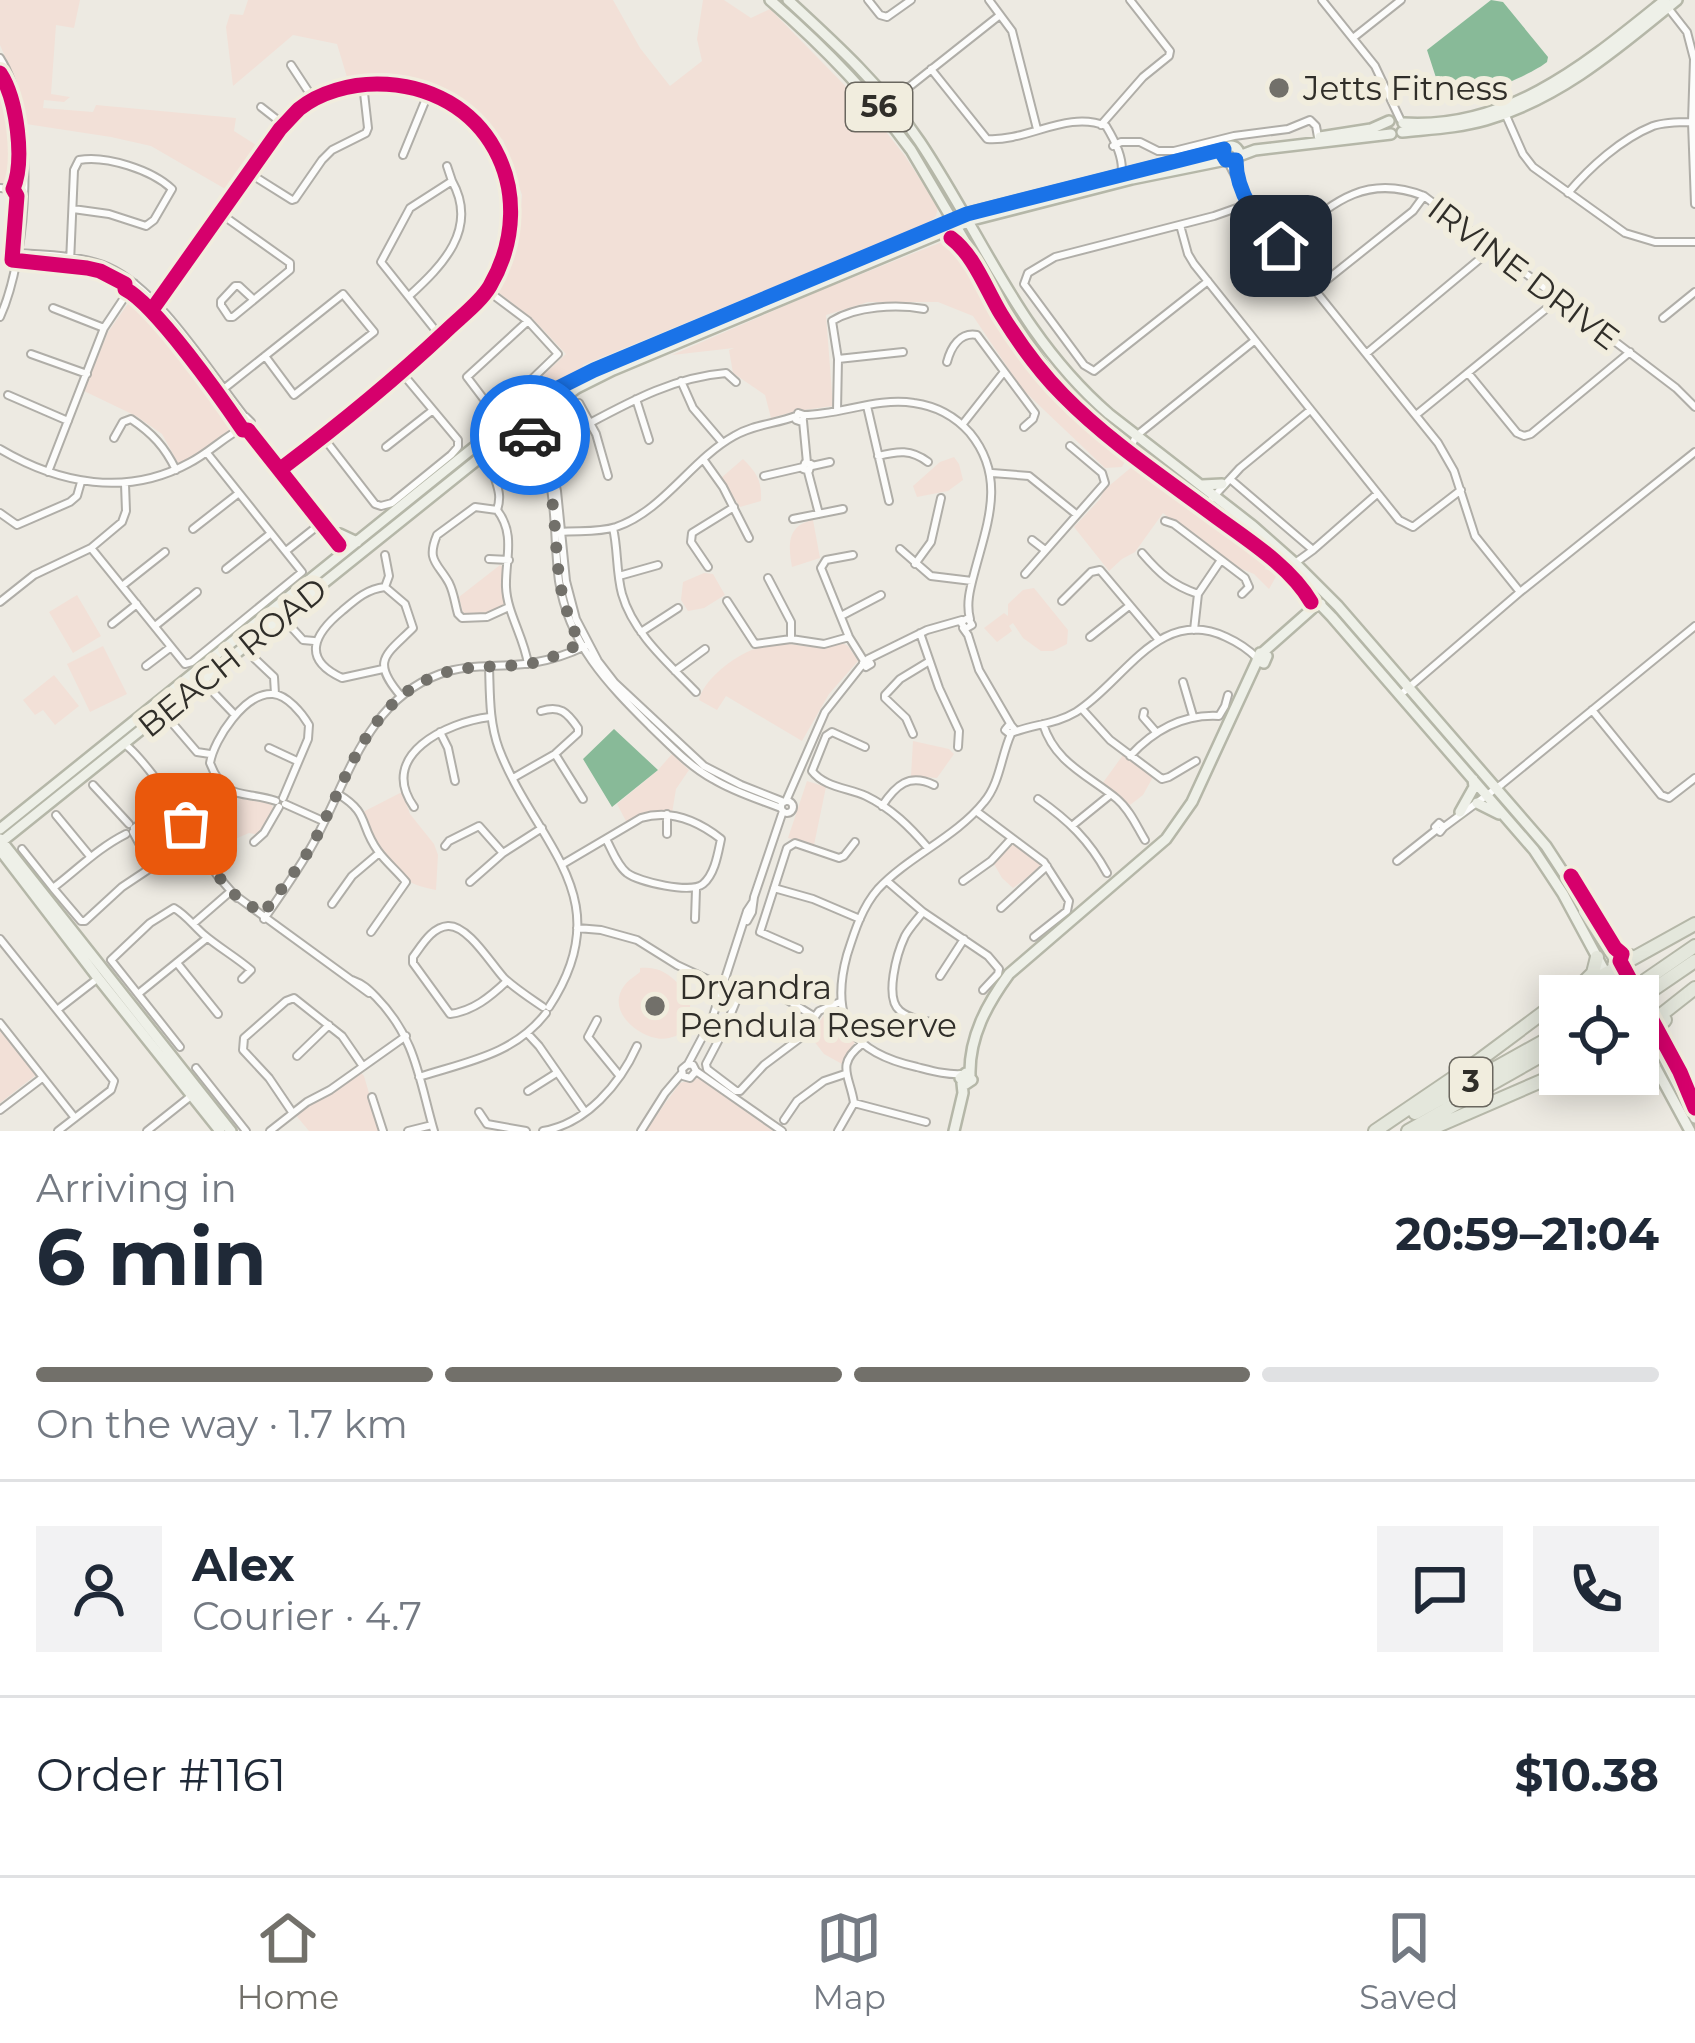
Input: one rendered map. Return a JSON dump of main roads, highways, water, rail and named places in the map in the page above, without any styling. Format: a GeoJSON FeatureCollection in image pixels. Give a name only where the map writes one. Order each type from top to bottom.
{"type":"FeatureCollection","features":[{"type":"Feature","properties":{"kind":"highway"},"geometry":{"type":"LineString","coordinates":[[1585,911],[1614,956],[1645,951]]}},
{"type":"Feature","properties":{"kind":"highway"},"geometry":{"type":"LineString","coordinates":[[1603,975],[1695,924]]}},
{"type":"Feature","properties":{"kind":"highway"},"geometry":{"type":"LineString","coordinates":[[1659,978],[1695,946]]}},
{"type":"Feature","properties":{"kind":"highway"},"geometry":{"type":"LineString","coordinates":[[1592,975],[1597,956]]}},
{"type":"Feature","properties":{"kind":"highway"},"geometry":{"type":"LineString","coordinates":[[1659,984],[1695,961]]}},
{"type":"Feature","properties":{"kind":"highway"},"geometry":{"type":"LineString","coordinates":[[1659,1026],[1695,988]]}},
{"type":"Feature","properties":{"kind":"highway"},"geometry":{"type":"LineString","coordinates":[[1378,1131],[1539,1016]]}},
{"type":"Feature","properties":{"kind":"highway","name":"3"},"geometry":{"type":"LineString","coordinates":[[1378,1131],[1539,1043]]}},
{"type":"Feature","properties":{"kind":"highway","name":"3"},"geometry":{"type":"LineString","coordinates":[[1408,1131],[1539,1057]]}},
{"type":"Feature","properties":{"kind":"highway"},"geometry":{"type":"LineString","coordinates":[[1426,1131],[1539,1082]]}},
{"type":"Feature","properties":{"kind":"main road","name":"56"},"geometry":{"type":"LineString","coordinates":[[770,0],[860,86],[897,130],[973,233],[1043,345],[1085,393],[1196,484],[1285,568],[1546,846],[1574,889],[1611,975]]}},
{"type":"Feature","properties":{"kind":"main road","name":"BEACH ROAD"},"geometry":{"type":"LineString","coordinates":[[1232,156],[1318,137],[1504,110],[1563,79],[1668,2]]}},
{"type":"Feature","properties":{"kind":"main road","name":"56"},"geometry":{"type":"LineString","coordinates":[[791,3],[874,83],[898,99],[961,203],[960,217],[982,269],[1051,378],[1100,425],[1297,565],[1338,606],[1421,719],[1473,779],[1490,790],[1554,878],[1597,956],[1614,975]]}},
{"type":"Feature","properties":{"kind":"main road","name":"BEACH ROAD"},"geometry":{"type":"LineString","coordinates":[[3,841],[84,760],[129,723],[345,566],[526,422],[578,388],[945,231],[960,217],[1090,182],[1396,125]]}},
{"type":"Feature","properties":{"kind":"main road"},"geometry":{"type":"LineString","coordinates":[[1090,182],[1109,173],[1116,161]]}},
{"type":"Feature","properties":{"kind":"main road","name":"BEACH ROAD"},"geometry":{"type":"LineString","coordinates":[[3,841],[31,817],[133,752],[154,720],[328,565],[347,541],[483,440],[526,422],[558,388],[941,221],[1123,178]]}},
{"type":"Feature","properties":{"kind":"main road"},"geometry":{"type":"LineString","coordinates":[[1032,196],[1053,198]]}},
{"type":"Feature","properties":{"kind":"main road"},"geometry":{"type":"LineString","coordinates":[[973,233],[978,223],[1011,208]]}},
{"type":"Feature","properties":{"kind":"main road"},"geometry":{"type":"LineString","coordinates":[[945,231],[955,234],[982,269]]}},
{"type":"Feature","properties":{"kind":"main road"},"geometry":{"type":"LineString","coordinates":[[1196,484],[1226,482]]}},
{"type":"Feature","properties":{"kind":"main road"},"geometry":{"type":"LineString","coordinates":[[954,1131],[978,1029],[1009,974],[1180,824],[1261,655],[1320,604],[1319,587]]}},
{"type":"Feature","properties":{"kind":"main road"},"geometry":{"type":"LineString","coordinates":[[1320,604],[1338,606]]}},
{"type":"Feature","properties":{"kind":"main road"},"geometry":{"type":"LineString","coordinates":[[1304,617],[1322,613],[1332,617]]}},
{"type":"Feature","properties":{"kind":"main road"},"geometry":{"type":"LineString","coordinates":[[1460,812],[1474,787],[1473,779]]}},
{"type":"Feature","properties":{"kind":"main road"},"geometry":{"type":"LineString","coordinates":[[1477,803],[1509,820]]}},
{"type":"Feature","properties":{"kind":"main road"},"geometry":{"type":"LineString","coordinates":[[3,841],[24,880],[195,1093],[220,1131]]}},
{"type":"Feature","properties":{"kind":"main road"},"geometry":{"type":"LineString","coordinates":[[3,841],[102,975]]}},
{"type":"Feature","properties":{"kind":"main road","name":"56"},"geometry":{"type":"LineString","coordinates":[[1659,1058],[1694,1117]]}},
{"type":"Feature","properties":{"kind":"main road","name":"56"},"geometry":{"type":"LineString","coordinates":[[1659,1075],[1691,1131]]}},
{"type":"Feature","properties":{"kind":"main road"},"geometry":{"type":"LineString","coordinates":[[195,1093],[231,1131]]}},
{"type":"Feature","properties":{"kind":"main road"},"geometry":{"type":"LineString","coordinates":[[1691,1131],[1685,1115],[1694,1117]]}},
{"type":"Feature","properties":{"kind":"place","name":"Jetts Fitness"},"geometry":{"type":"Point","coordinates":[1279,88]}},
{"type":"Feature","properties":{"kind":"place","name":"Dryandra Pendula Reserve"},"geometry":{"type":"Point","coordinates":[655,1006]}}]}
